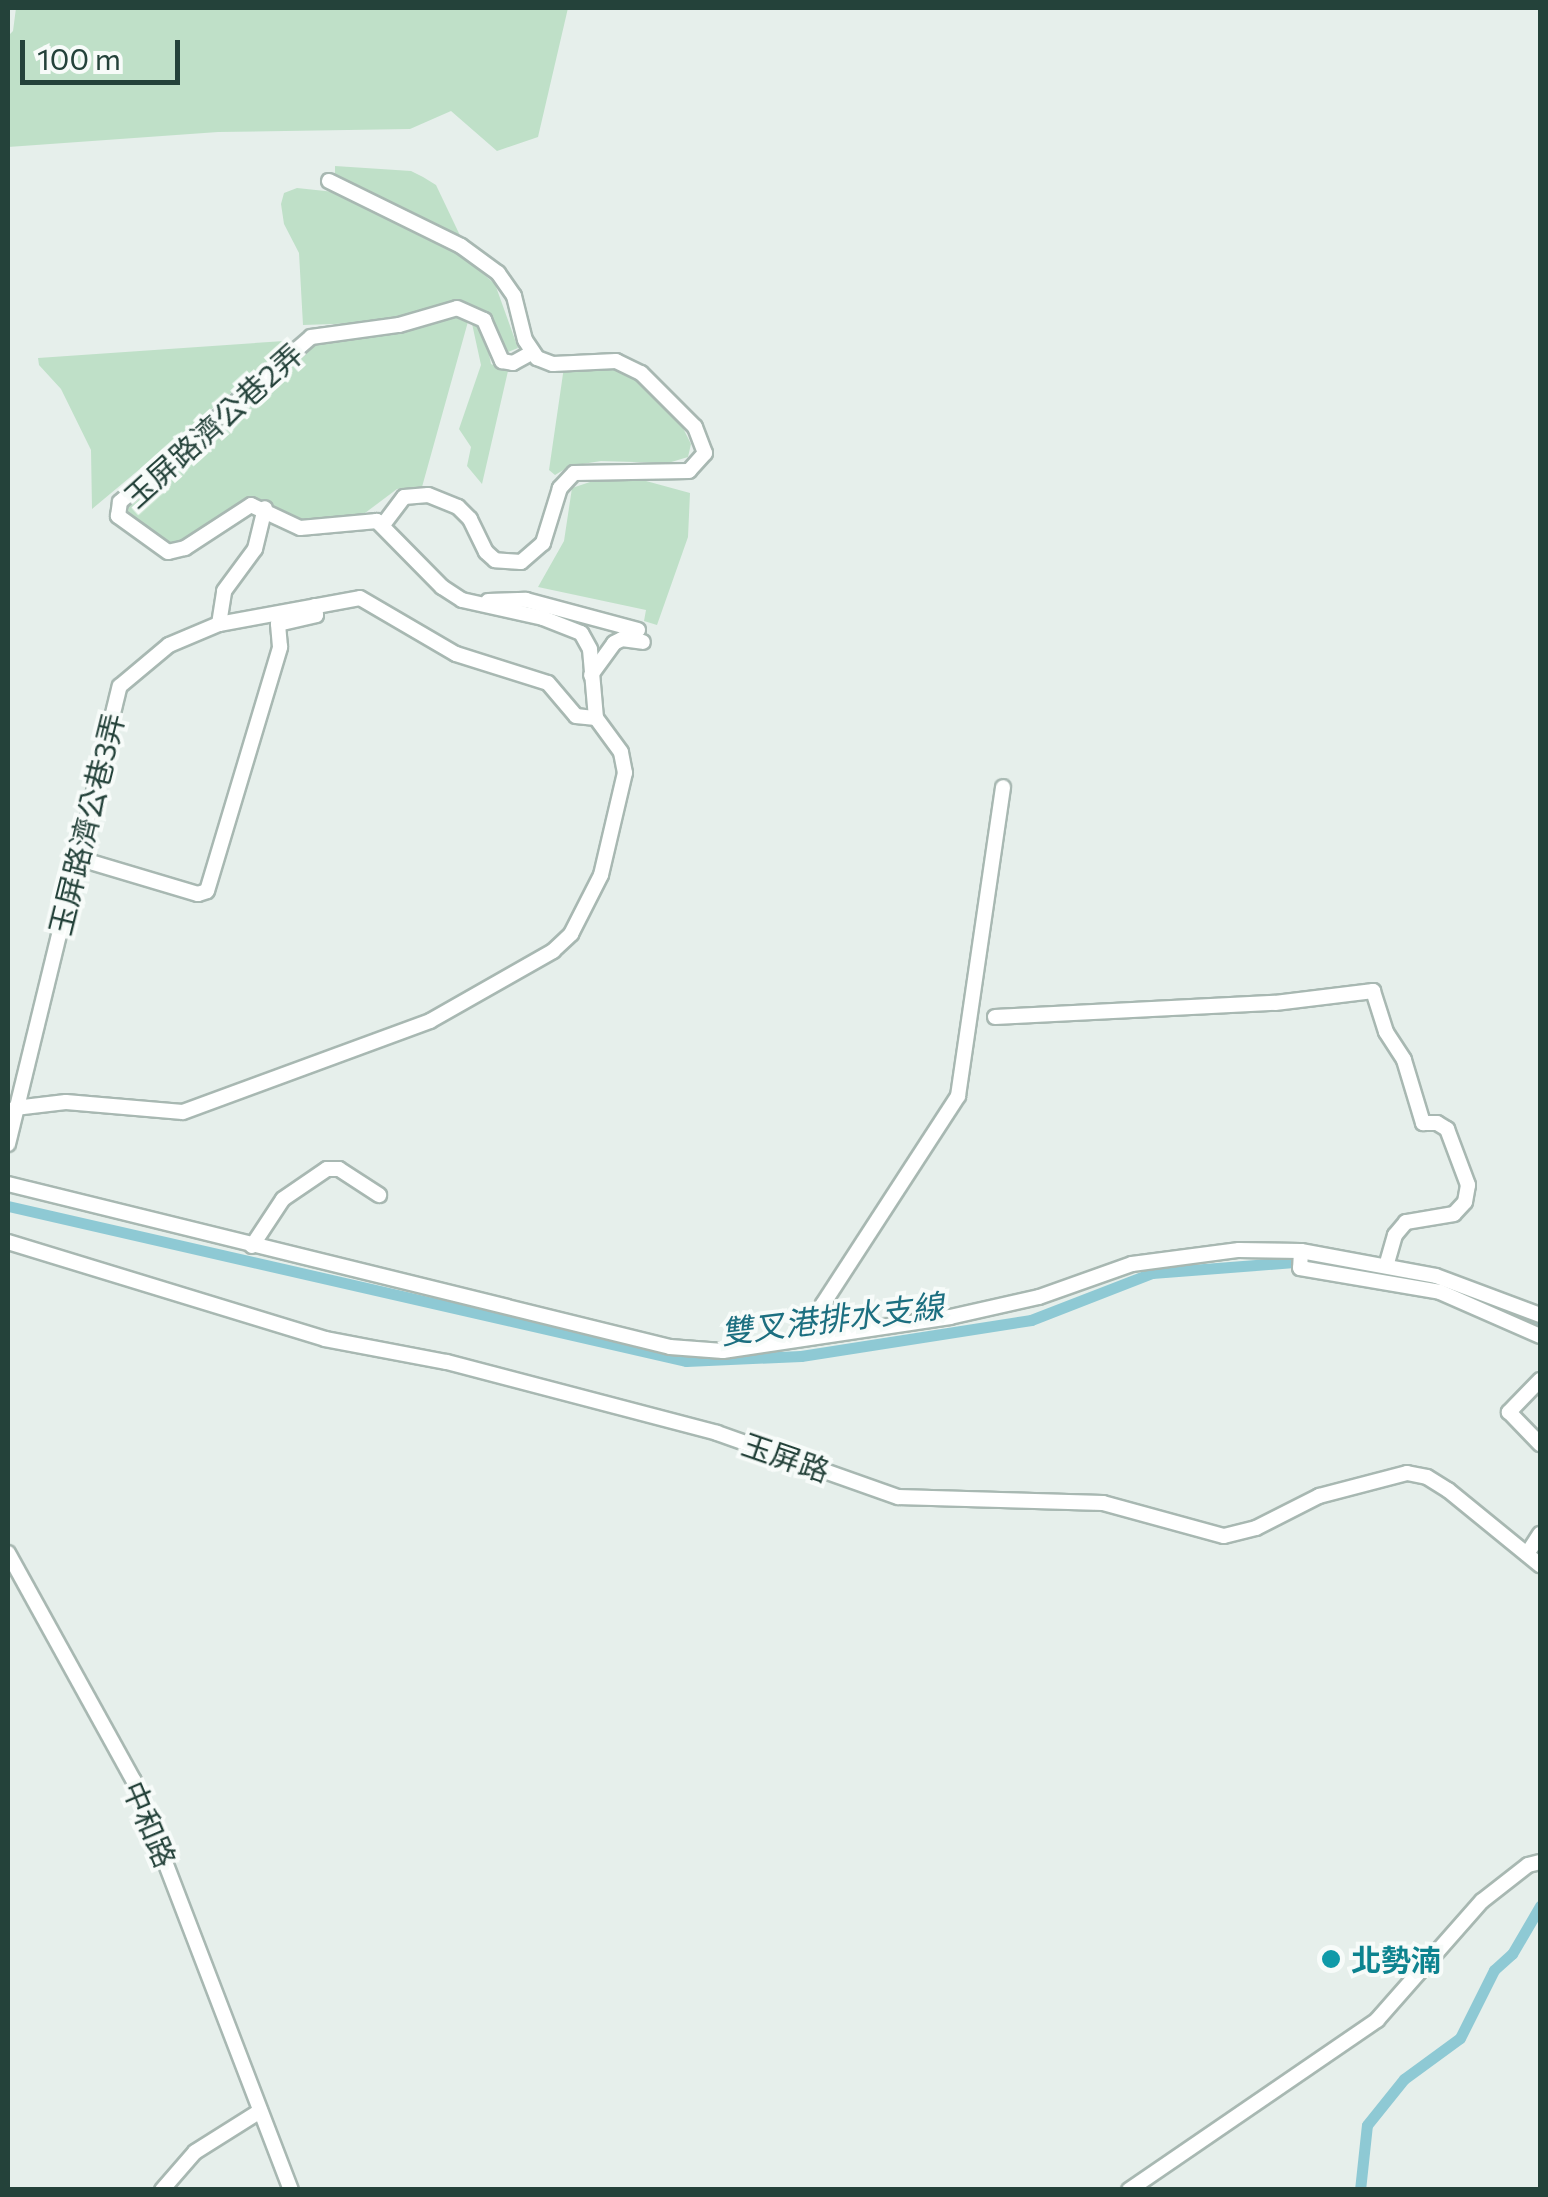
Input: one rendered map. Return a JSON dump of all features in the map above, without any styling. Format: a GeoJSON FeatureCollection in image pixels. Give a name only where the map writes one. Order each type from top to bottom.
{"type":"FeatureCollection","features":[{"type":"Feature","properties":{"kind":"street"},"geometry":{"type":"LineString","coordinates":[[329,182],[461,246],[498,273],[514,296],[531,352],[554,364],[616,361],[642,373],[695,427],[704,446],[702,461],[689,471],[574,473],[560,488],[543,542],[521,562],[494,560],[470,519],[458,508],[428,495],[404,497],[384,524]]}},
{"type":"Feature","properties":{"kind":"street","name":"玉屏路濟公巷2弄"},"geometry":{"type":"LineString","coordinates":[[265,508],[251,506],[185,548],[168,552],[118,516],[120,502],[310,337],[399,325],[457,308],[484,320],[502,362],[513,363],[531,352]]}},
{"type":"Feature","properties":{"kind":"street"},"geometry":{"type":"LineString","coordinates":[[219,624],[224,591],[255,549],[265,508],[300,528],[384,524]]}},
{"type":"Feature","properties":{"kind":"street"},"geometry":{"type":"LineString","coordinates":[[15,1108],[66,1102],[183,1112],[415,1028],[554,950],[580,922],[601,874],[625,774],[621,752],[596,718],[590,649],[581,633],[543,618],[472,606],[442,587],[384,524]]}},
{"type":"Feature","properties":{"kind":"street"},"geometry":{"type":"LineString","coordinates":[[442,587],[470,598],[526,600],[641,636],[614,643],[590,676]]}},
{"type":"Feature","properties":{"kind":"street","name":"玉屏路濟公巷3弄"},"geometry":{"type":"LineString","coordinates":[[8,1144],[120,686],[169,645],[219,624],[360,598],[456,654],[548,683],[576,716],[596,718]]}},
{"type":"Feature","properties":{"kind":"street"},"geometry":{"type":"LineString","coordinates":[[77,858],[198,894],[207,890],[280,647],[278,624],[316,615],[315,606]]}},
{"type":"Feature","properties":{"kind":"street"},"geometry":{"type":"LineString","coordinates":[[832,1333],[822,1318],[822,1304],[958,1096],[1003,787]]}},
{"type":"Feature","properties":{"kind":"street"},"geometry":{"type":"LineString","coordinates":[[994,1017],[1275,1003],[1373,991],[1386,1032],[1404,1060],[1423,1123],[1437,1122],[1447,1129],[1468,1185],[1465,1202],[1454,1214],[1406,1222],[1395,1236],[1386,1266]]}},
{"type":"Feature","properties":{"kind":"street"},"geometry":{"type":"LineString","coordinates":[[252,1246],[283,1199],[327,1169],[339,1169],[379,1195]]}},
{"type":"Feature","properties":{"kind":"street"},"geometry":{"type":"LineString","coordinates":[[8,1184],[670,1347],[723,1351],[950,1317],[1039,1297],[1132,1264],[1182,1255],[1301,1252],[1386,1266],[1436,1276],[1540,1314]]}},
{"type":"Feature","properties":{"kind":"street","name":"玉屏路"},"geometry":{"type":"LineString","coordinates":[[8,1242],[324,1340],[447,1362],[718,1433],[898,1496],[1103,1503],[1224,1536],[1256,1528],[1319,1496],[1407,1474],[1427,1477],[1448,1490],[1540,1565]]}},
{"type":"Feature","properties":{"kind":"street"},"geometry":{"type":"LineString","coordinates":[[1301,1252],[1300,1268],[1440,1292],[1540,1336]]}},
{"type":"Feature","properties":{"kind":"street"},"geometry":{"type":"LineString","coordinates":[[1540,1380],[1509,1412],[1540,1444]]}},
{"type":"Feature","properties":{"kind":"street"},"geometry":{"type":"LineString","coordinates":[[1527,1554],[1540,1534]]}},
{"type":"Feature","properties":{"kind":"street","name":"中和路"},"geometry":{"type":"LineString","coordinates":[[8,1552],[134,1781],[291,2190]]}},
{"type":"Feature","properties":{"kind":"street"},"geometry":{"type":"LineString","coordinates":[[1129,2190],[1377,2020],[1482,1902],[1528,1865],[1540,1862]]}},
{"type":"Feature","properties":{"kind":"street"},"geometry":{"type":"LineString","coordinates":[[162,2190],[196,2152],[260,2112]]}},
{"type":"Feature","properties":{"kind":"green space"},"geometry":{"type":"Polygon","coordinates":[[[16,8],[568,8],[538,137],[497,151],[451,111],[410,129],[218,132],[8,147],[8,36],[13,31],[16,8]]]}},
{"type":"Feature","properties":{"kind":"green space"},"geometry":{"type":"Polygon","coordinates":[[[335,166],[411,171],[436,185],[465,246],[335,179],[335,166]]]}},
{"type":"Feature","properties":{"kind":"green space"},"geometry":{"type":"Polygon","coordinates":[[[297,188],[344,193],[456,251],[495,284],[518,348],[503,354],[469,307],[393,322],[303,325],[299,253],[284,224],[281,204],[284,193],[297,188]]]}},
{"type":"Feature","properties":{"kind":"green space"},"geometry":{"type":"Polygon","coordinates":[[[449,313],[469,318],[422,487],[397,489],[357,519],[306,524],[270,509],[227,513],[172,545],[163,546],[122,516],[120,505],[299,347],[449,313]]]}},
{"type":"Feature","properties":{"kind":"green space"},"geometry":{"type":"Polygon","coordinates":[[[471,319],[486,339],[491,364],[508,371],[482,484],[467,466],[471,447],[459,429],[481,365],[471,319]]]}},
{"type":"Feature","properties":{"kind":"green space"},"geometry":{"type":"Polygon","coordinates":[[[284,341],[287,346],[92,509],[91,450],[61,389],[39,365],[38,358],[284,341]]]}},
{"type":"Feature","properties":{"kind":"green space"},"geometry":{"type":"Polygon","coordinates":[[[615,365],[633,376],[683,428],[691,444],[688,457],[668,463],[601,461],[570,466],[555,475],[549,470],[564,367],[615,365]]]}},
{"type":"Feature","properties":{"kind":"green space"},"geometry":{"type":"Polygon","coordinates":[[[602,478],[635,478],[690,493],[688,537],[657,625],[644,621],[646,610],[538,587],[564,541],[572,488],[602,478]]]}},
{"type":"Feature","properties":{"kind":"waterway","name":"雙叉港排水支線"},"geometry":{"type":"LineString","coordinates":[[8,1206],[686,1361],[801,1356],[1031,1320],[1152,1273],[1307,1261],[1360,1269]]}},
{"type":"Feature","properties":{"kind":"waterway","name":"雙叉港排水支線"},"geometry":{"type":"LineString","coordinates":[[1413,1277],[1453,1289]]}},
{"type":"Feature","properties":{"kind":"waterway","name":"雙叉港排水支線"},"geometry":{"type":"LineString","coordinates":[[1494,1305],[1540,1324]]}},
{"type":"Feature","properties":{"kind":"waterway"},"geometry":{"type":"LineString","coordinates":[[1360,2190],[1367,2125],[1404,2079],[1460,2038],[1494,1970],[1512,1954],[1540,1906]]}},
{"type":"Feature","properties":{"kind":"place","name":"北勢湳"},"geometry":{"type":"Point","coordinates":[1331,1959]}}]}
